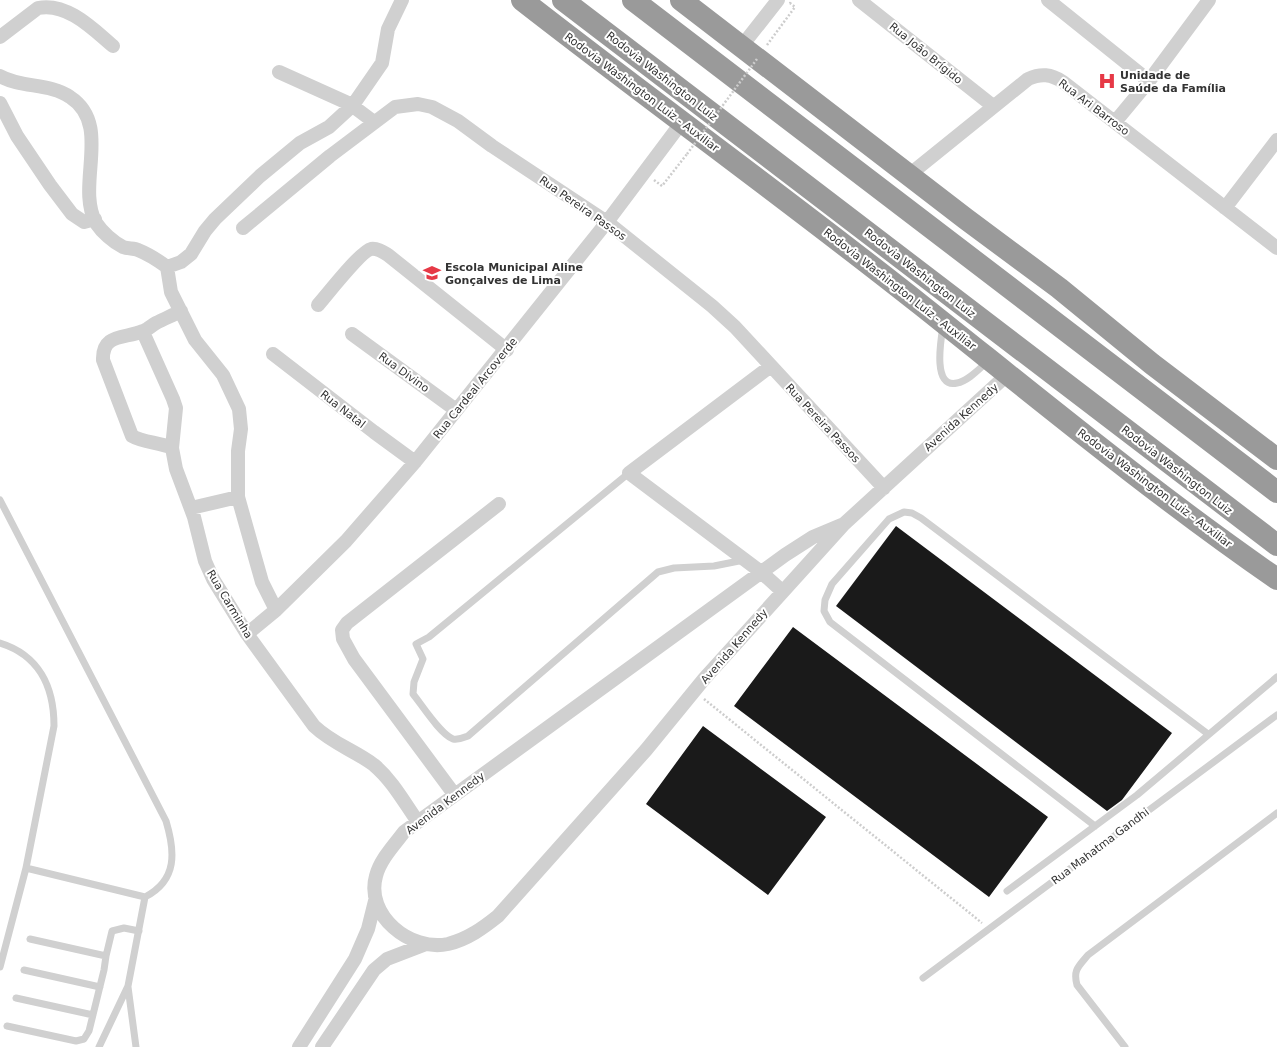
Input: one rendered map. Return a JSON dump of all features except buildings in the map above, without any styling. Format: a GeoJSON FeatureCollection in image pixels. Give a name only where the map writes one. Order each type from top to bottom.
{"type":"FeatureCollection","features":[{"type":"Feature","properties":{"kind":"highway","name":"Rodovia Washington Luiz - Auxiliar"},"geometry":{"type":"LineString","coordinates":[[522,0],[810,218],[1154,488],[1277,579]]}},
{"type":"Feature","properties":{"kind":"highway","name":"Rodovia Washington Luiz"},"geometry":{"type":"LineString","coordinates":[[563,0],[709,113],[1277,545]]}},
{"type":"Feature","properties":{"kind":"highway"},"geometry":{"type":"LineString","coordinates":[[633,0],[1277,492]]}},
{"type":"Feature","properties":{"kind":"highway"},"geometry":{"type":"LineString","coordinates":[[680,0],[753,53],[909,175],[1059,288],[1152,364],[1277,459]]}},
{"type":"Feature","properties":{"kind":"highway"},"geometry":{"type":"LineString","coordinates":[[709,113],[810,218]]}},
{"type":"Feature","properties":{"kind":"street"},"geometry":{"type":"LineString","coordinates":[[167,267],[181,262],[191,254],[212,223],[260,176],[300,143],[329,127],[353,105],[382,63],[388,29],[402,0]]}},
{"type":"Feature","properties":{"kind":"street","name":"Rua João Brígido"},"geometry":{"type":"LineString","coordinates":[[860,0],[993,106]]}},
{"type":"Feature","properties":{"kind":"street"},"geometry":{"type":"LineString","coordinates":[[1048,0],[1149,81]]}},
{"type":"Feature","properties":{"kind":"street"},"geometry":{"type":"LineString","coordinates":[[1116,122],[1149,81],[1209,0]]}},
{"type":"Feature","properties":{"kind":"street"},"geometry":{"type":"LineString","coordinates":[[753,53],[782,5]]}},
{"type":"Feature","properties":{"kind":"street"},"geometry":{"type":"LineString","coordinates":[[0,37],[38,8],[45,7],[61,9],[87,24],[113,46]]}},
{"type":"Feature","properties":{"kind":"street"},"geometry":{"type":"LineString","coordinates":[[280,72],[353,105],[374,122]]}},
{"type":"Feature","properties":{"kind":"street","name":"Rua Ari Barroso"},"geometry":{"type":"LineString","coordinates":[[909,175],[1028,79],[1041,74],[1049,75],[1063,82],[1116,122],[1277,248]]}},
{"type":"Feature","properties":{"kind":"street"},"geometry":{"type":"LineString","coordinates":[[0,76],[21,84],[62,93],[71,97],[82,108],[89,124],[91,137],[89,194],[95,219],[109,238],[124,247],[138,250],[167,267]]}},
{"type":"Feature","properties":{"kind":"street"},"geometry":{"type":"LineString","coordinates":[[0,103],[22,142],[50,185],[72,214],[84,222],[95,219]]}},
{"type":"Feature","properties":{"kind":"street","name":"Rua Pereira Passos"},"geometry":{"type":"LineString","coordinates":[[244,228],[330,156],[395,107],[418,104],[432,107],[458,121],[492,146],[607,222],[712,306],[735,327],[884,488]]}},
{"type":"Feature","properties":{"kind":"street","name":"Rua Cardeal Arcoverde"},"geometry":{"type":"LineString","coordinates":[[247,634],[276,610],[346,542],[415,462],[607,222],[682,122]]}},
{"type":"Feature","properties":{"kind":"street"},"geometry":{"type":"LineString","coordinates":[[1225,208],[1277,140]]}},
{"type":"Feature","properties":{"kind":"street"},"geometry":{"type":"LineString","coordinates":[[318,306],[361,255],[372,249],[379,250],[388,255],[506,350]]}},
{"type":"Feature","properties":{"kind":"street"},"geometry":{"type":"LineString","coordinates":[[167,267],[171,292],[195,340],[223,375],[239,409],[241,429],[238,451],[238,497],[262,582],[276,610]]}},
{"type":"Feature","properties":{"kind":"street"},"geometry":{"type":"LineString","coordinates":[[172,448],[157,442],[138,440],[132,436],[103,360],[104,347],[109,342],[124,335],[142,332],[181,311]]}},
{"type":"Feature","properties":{"kind":"street","name":"Rua Carminha"},"geometry":{"type":"LineString","coordinates":[[142,332],[174,403],[175,420],[172,448],[176,468],[191,508],[205,562],[214,579],[247,634],[314,726],[326,738],[373,765],[388,779],[418,822]]}},
{"type":"Feature","properties":{"kind":"street","name":"Rua Divino"},"geometry":{"type":"LineString","coordinates":[[352,334],[456,410]]}},
{"type":"Feature","properties":{"kind":"street","name":"Rua Natal"},"geometry":{"type":"LineString","coordinates":[[273,354],[415,462]]}},
{"type":"Feature","properties":{"kind":"street"},"geometry":{"type":"LineString","coordinates":[[771,366],[629,473],[761,572],[782,591]]}},
{"type":"Feature","properties":{"kind":"street","name":"Avenida Kennedy"},"geometry":{"type":"LineString","coordinates":[[844,524],[813,537],[761,572],[454,794],[404,832],[383,860],[375,876],[374,901],[385,920],[401,933],[426,944],[447,944],[476,934],[498,916],[646,750],[694,691],[782,591],[844,524],[1008,374]]}},
{"type":"Feature","properties":{"kind":"street"},"geometry":{"type":"LineString","coordinates":[[191,508],[238,497]]}},
{"type":"Feature","properties":{"kind":"street"},"geometry":{"type":"LineString","coordinates":[[454,794],[354,659],[343,639],[342,630],[347,623],[499,504]]}},
{"type":"Feature","properties":{"kind":"street"},"geometry":{"type":"LineString","coordinates":[[299,1047],[355,959],[368,929],[374,901]]}},
{"type":"Feature","properties":{"kind":"street"},"geometry":{"type":"LineString","coordinates":[[322,1047],[374,970],[387,959],[426,944]]}},
{"type":"Feature","properties":{"kind":"lane"},"geometry":{"type":"LineString","coordinates":[[943,322],[940,344],[940,372],[946,382],[952,384],[964,380],[989,360]]}},
{"type":"Feature","properties":{"kind":"lane"},"geometry":{"type":"LineString","coordinates":[[629,473],[430,637],[416,644],[423,659],[414,682],[413,694],[444,733],[453,739],[460,739],[468,736],[658,572],[674,568],[714,566],[745,560]]}},
{"type":"Feature","properties":{"kind":"lane"},"geometry":{"type":"LineString","coordinates":[[0,500],[166,821],[172,842],[172,863],[166,881],[155,892],[146,897],[26,868]]}},
{"type":"Feature","properties":{"kind":"lane"},"geometry":{"type":"LineString","coordinates":[[1095,826],[830,622],[824,611],[825,600],[832,584],[889,519],[904,512],[912,513],[921,518],[1208,734]]}},
{"type":"Feature","properties":{"kind":"lane"},"geometry":{"type":"LineString","coordinates":[[0,643],[19,649],[32,660],[41,672],[49,689],[54,711],[52,740],[26,868],[0,967]]}},
{"type":"Feature","properties":{"kind":"lane"},"geometry":{"type":"LineString","coordinates":[[1007,891],[1138,795],[1208,734],[1277,677]]}},
{"type":"Feature","properties":{"kind":"lane","name":"Rua Mahatma Gandhi"},"geometry":{"type":"LineString","coordinates":[[923,978],[1277,715]]}},
{"type":"Feature","properties":{"kind":"lane"},"geometry":{"type":"LineString","coordinates":[[1125,1047],[1077,985],[1075,975],[1079,966],[1088,956],[1277,813]]}},
{"type":"Feature","properties":{"kind":"lane"},"geometry":{"type":"LineString","coordinates":[[99,1047],[128,986],[146,897]]}},
{"type":"Feature","properties":{"kind":"lane"},"geometry":{"type":"LineString","coordinates":[[7,1026],[76,1041],[84,1039],[89,1031],[112,931],[124,928],[139,931]]}},
{"type":"Feature","properties":{"kind":"lane"},"geometry":{"type":"LineString","coordinates":[[30,939],[106,956]]}},
{"type":"Feature","properties":{"kind":"lane"},"geometry":{"type":"LineString","coordinates":[[24,970],[100,987]]}},
{"type":"Feature","properties":{"kind":"lane"},"geometry":{"type":"LineString","coordinates":[[128,986],[136,1047]]}},
{"type":"Feature","properties":{"kind":"lane"},"geometry":{"type":"LineString","coordinates":[[16,998],[93,1015]]}},
{"type":"Feature","properties":{"kind":"path"},"geometry":{"type":"LineString","coordinates":[[765,47],[795,7],[790,3],[782,5]]}},
{"type":"Feature","properties":{"kind":"path"},"geometry":{"type":"LineString","coordinates":[[654,180],[662,186],[687,154],[753,53]]}},
{"type":"Feature","properties":{"kind":"path"},"geometry":{"type":"LineString","coordinates":[[694,691],[989,928]]}},
{"type":"Feature","properties":{"kind":"place","name":"Unidade de Saúde da Família"},"geometry":{"type":"Point","coordinates":[1107,81]}},
{"type":"Feature","properties":{"kind":"place","name":"Escola Municipal Aline Gonçalves de Lima"},"geometry":{"type":"Point","coordinates":[432,273]}}]}
